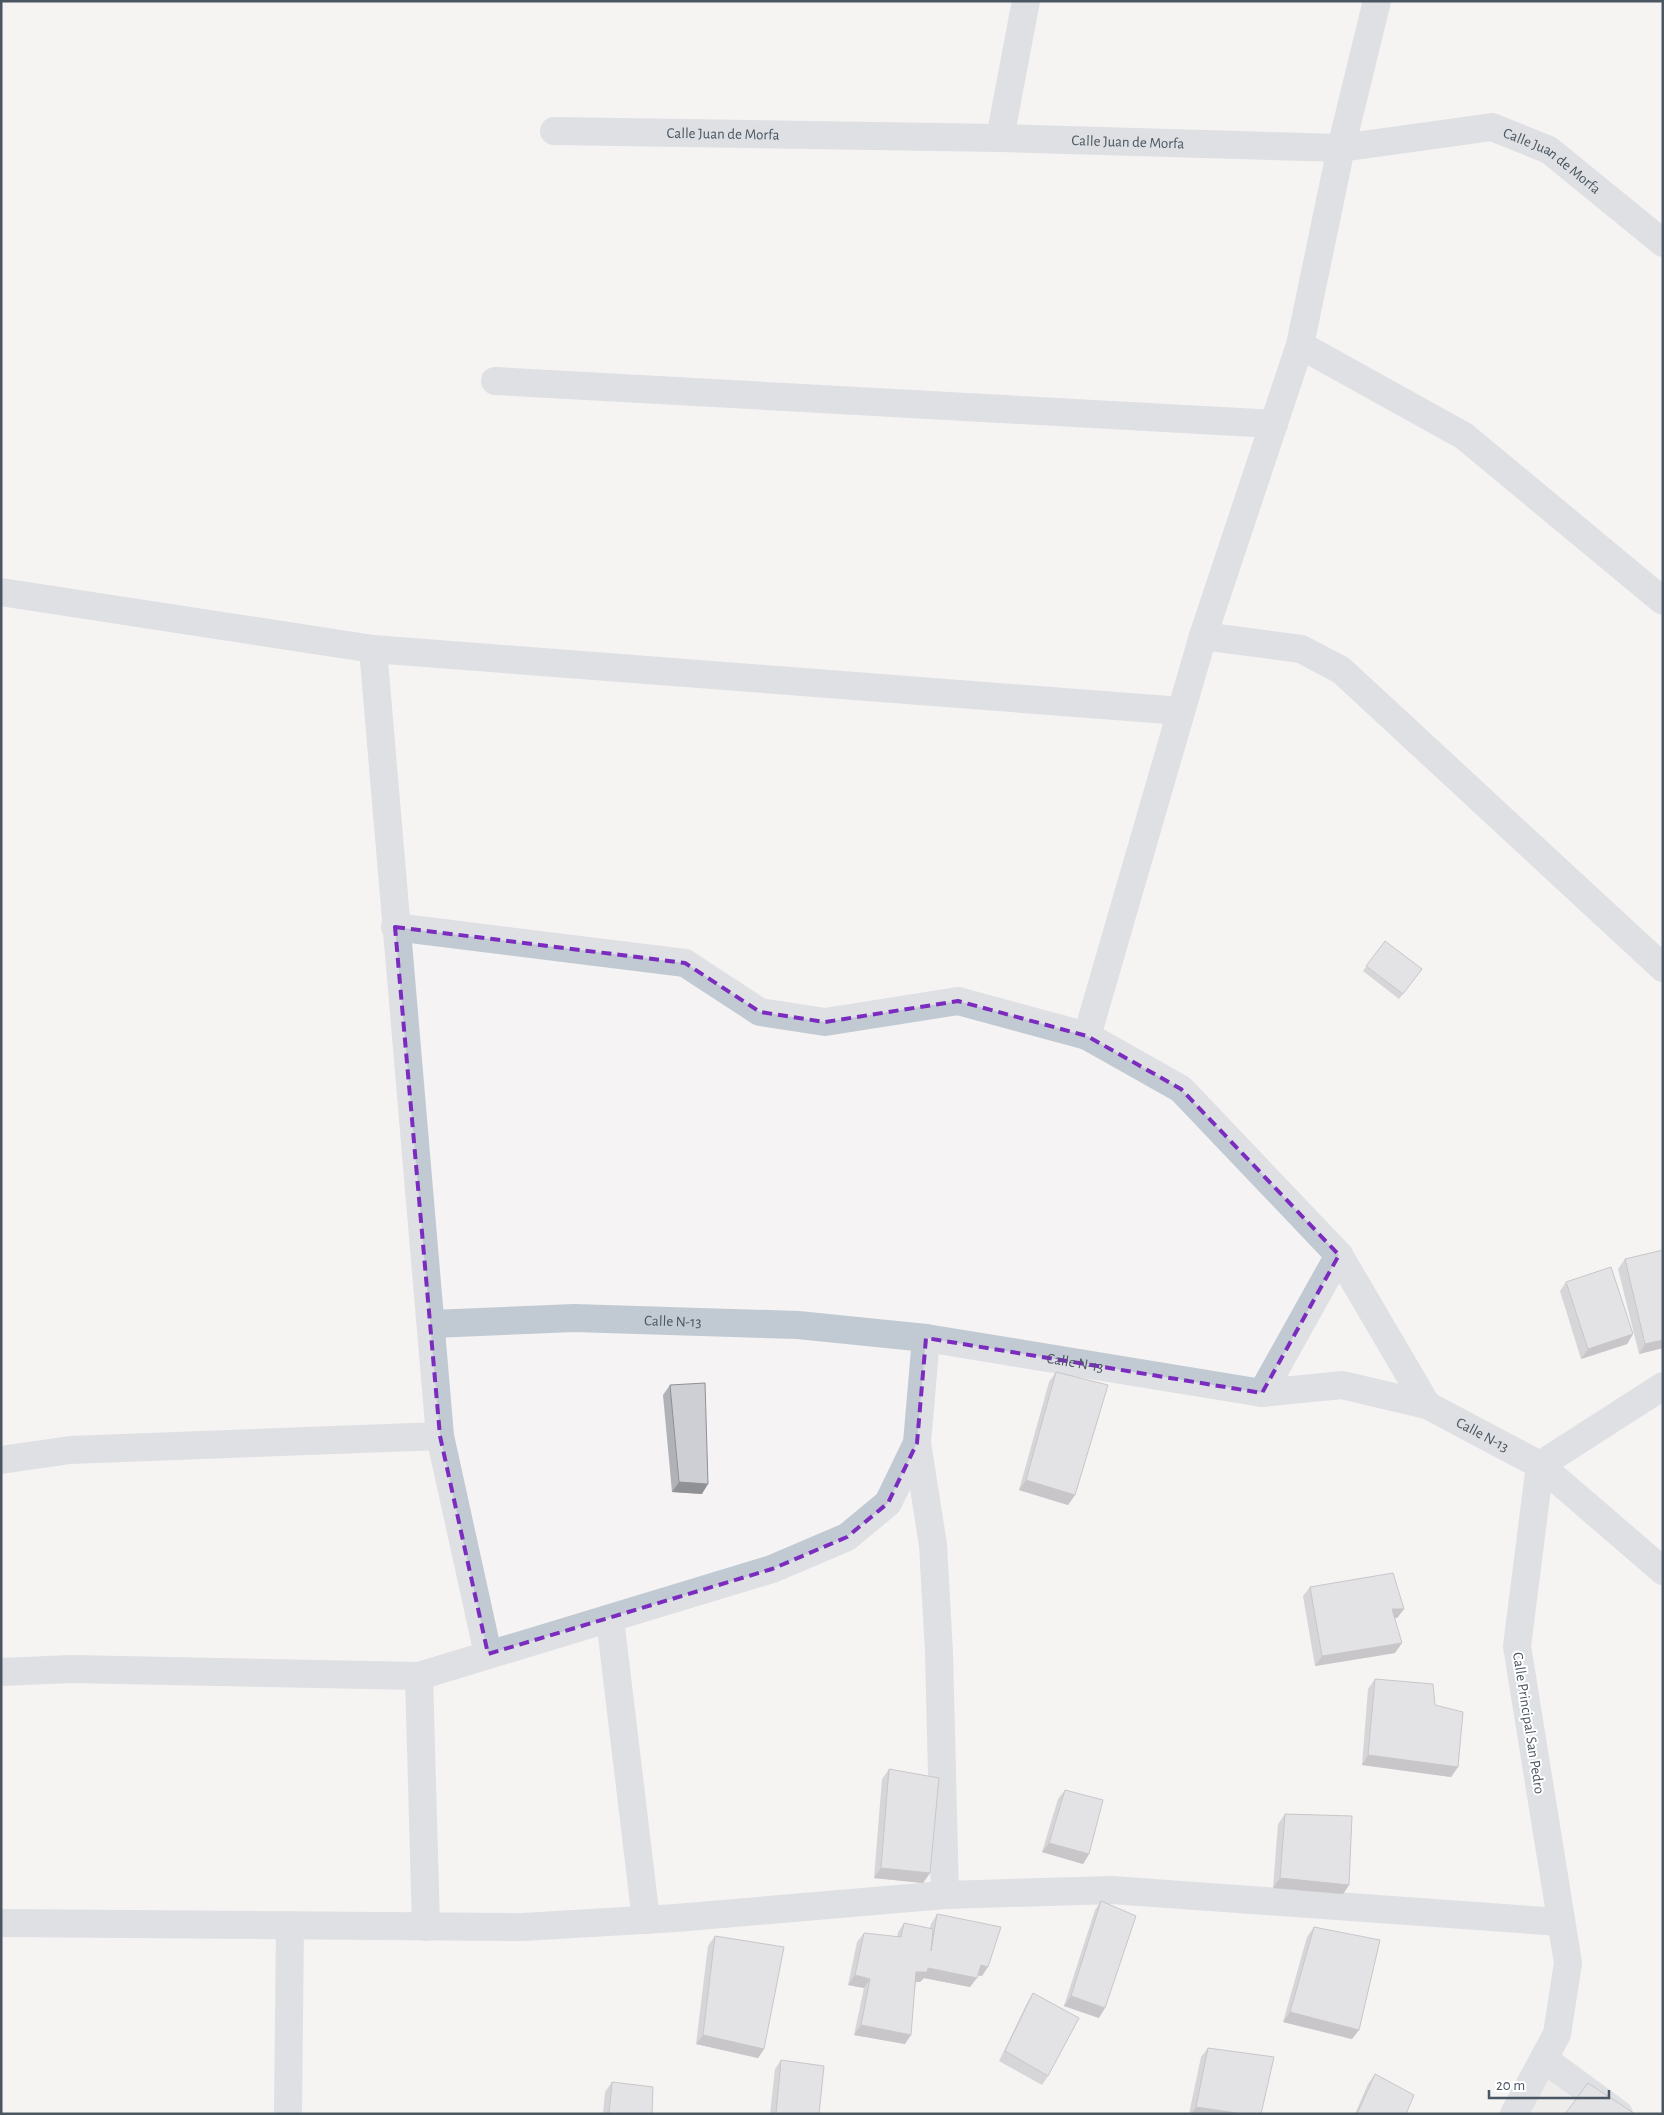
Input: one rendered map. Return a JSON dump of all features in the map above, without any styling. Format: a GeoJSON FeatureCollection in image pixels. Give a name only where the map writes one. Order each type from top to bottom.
{"type":"FeatureCollection","features":[{"type":"Feature","properties":{"kind":"street"},"geometry":{"type":"LineString","coordinates":[[1000,138],[1026,1]]}},
{"type":"Feature","properties":{"kind":"street"},"geometry":{"type":"LineString","coordinates":[[1087,1036],[1203,636],[1300,345],[1341,148],[1377,1]]}},
{"type":"Feature","properties":{"kind":"street","name":"Calle Juan de Morfa"},"geometry":{"type":"LineString","coordinates":[[554,131],[1000,138],[1341,148],[1492,127],[1549,150],[1663,243]]}},
{"type":"Feature","properties":{"kind":"street"},"geometry":{"type":"LineString","coordinates":[[1300,345],[1464,436],[1663,601]]}},
{"type":"Feature","properties":{"kind":"street"},"geometry":{"type":"LineString","coordinates":[[495,381],[1274,424]]}},
{"type":"Feature","properties":{"kind":"street"},"geometry":{"type":"LineString","coordinates":[[1,592],[373,649],[1181,712]]}},
{"type":"Feature","properties":{"kind":"street"},"geometry":{"type":"LineString","coordinates":[[1203,636],[1301,649],[1341,670],[1663,968]]}},
{"type":"Feature","properties":{"kind":"street"},"geometry":{"type":"LineString","coordinates":[[373,649],[395,927],[432,1324],[440,1436],[488,1654]]}},
{"type":"Feature","properties":{"kind":"street"},"geometry":{"type":"LineString","coordinates":[[395,927],[685,963],[760,1012],[824,1022],[958,1001],[1087,1036],[1181,1089],[1339,1255],[1427,1405]]}},
{"type":"Feature","properties":{"kind":"street"},"geometry":{"type":"LineString","coordinates":[[1262,1393],[1339,1255]]}},
{"type":"Feature","properties":{"kind":"street","name":"Calle N-13"},"geometry":{"type":"LineString","coordinates":[[432,1324],[574,1318],[798,1325],[926,1338],[1262,1393],[1342,1385],[1427,1405],[1540,1465],[1663,1571]]}},
{"type":"Feature","properties":{"kind":"street"},"geometry":{"type":"LineString","coordinates":[[926,1338],[917,1443],[934,1555],[939,1652],[945,1895]]}},
{"type":"Feature","properties":{"kind":"street"},"geometry":{"type":"LineString","coordinates":[[1540,1465],[1663,1386]]}},
{"type":"Feature","properties":{"kind":"street"},"geometry":{"type":"LineString","coordinates":[[1,1460],[70,1450],[440,1436]]}},
{"type":"Feature","properties":{"kind":"street"},"geometry":{"type":"LineString","coordinates":[[1,1672],[70,1669],[418,1676],[772,1569],[847,1537],[888,1503],[917,1443]]}},
{"type":"Feature","properties":{"kind":"street","name":"Calle Principal San Pedro"},"geometry":{"type":"LineString","coordinates":[[1514,2114],[1557,2034],[1568,1963],[1517,1646],[1540,1465]]}},
{"type":"Feature","properties":{"kind":"street"},"geometry":{"type":"LineString","coordinates":[[610,1619],[646,1920]]}},
{"type":"Feature","properties":{"kind":"street"},"geometry":{"type":"LineString","coordinates":[[418,1676],[426,1927]]}},
{"type":"Feature","properties":{"kind":"street"},"geometry":{"type":"LineString","coordinates":[[1,1923],[523,1928],[646,1920],[945,1895],[1112,1890],[1560,1922]]}},
{"type":"Feature","properties":{"kind":"street"},"geometry":{"type":"LineString","coordinates":[[288,2114],[290,1926]]}},
{"type":"Feature","properties":{"kind":"street"},"geometry":{"type":"LineString","coordinates":[[1544,2059],[1619,2114]]}},
{"type":"Feature","properties":{"kind":"highlighted area"},"geometry":{"type":"Polygon","coordinates":[[[395,927],[685,963],[760,1012],[825,1022],[958,1001],[1087,1036],[1181,1089],[1339,1255],[1262,1393],[926,1338],[917,1443],[888,1503],[847,1537],[772,1569],[488,1654],[440,1436],[395,927]]]}},
{"type":"Feature","properties":{"kind":"shaded area"},"geometry":{"type":"Polygon","coordinates":[[[1544,2059],[1619,2114],[1514,2114],[1544,2059]]]}},
{"type":"Feature","properties":{"kind":"building"},"geometry":{"type":"Polygon","coordinates":[[[1385,941],[1422,969],[1403,994],[1366,966],[1385,941]]]}},
{"type":"Feature","properties":{"kind":"building"},"geometry":{"type":"Polygon","coordinates":[[[1663,1250],[1663,1340],[1645,1344],[1625,1259],[1663,1250]]]}},
{"type":"Feature","properties":{"kind":"building"},"geometry":{"type":"Polygon","coordinates":[[[1611,1267],[1633,1334],[1588,1349],[1566,1282],[1611,1267]]]}},
{"type":"Feature","properties":{"kind":"building"},"geometry":{"type":"Polygon","coordinates":[[[1056,1372],[1108,1385],[1075,1495],[1026,1480],[1056,1372]]]}},
{"type":"Feature","properties":{"kind":"building"},"geometry":{"type":"Polygon","coordinates":[[[705,1383],[708,1484],[679,1482],[670,1385],[705,1383]]]}},
{"type":"Feature","properties":{"kind":"building"},"geometry":{"type":"Polygon","coordinates":[[[1393,1573],[1404,1609],[1392,1609],[1402,1643],[1322,1656],[1310,1587],[1393,1573]]]}},
{"type":"Feature","properties":{"kind":"building"},"geometry":{"type":"Polygon","coordinates":[[[1375,1679],[1433,1684],[1435,1705],[1463,1712],[1458,1767],[1368,1755],[1375,1679]]]}},
{"type":"Feature","properties":{"kind":"building"},"geometry":{"type":"Polygon","coordinates":[[[889,1769],[939,1778],[930,1873],[881,1868],[889,1769]]]}},
{"type":"Feature","properties":{"kind":"building"},"geometry":{"type":"Polygon","coordinates":[[[1065,1790],[1103,1800],[1089,1854],[1049,1843],[1065,1790]]]}},
{"type":"Feature","properties":{"kind":"building"},"geometry":{"type":"Polygon","coordinates":[[[1285,1814],[1352,1816],[1349,1885],[1280,1878],[1285,1814]]]}},
{"type":"Feature","properties":{"kind":"building"},"geometry":{"type":"Polygon","coordinates":[[[1101,1901],[1136,1916],[1105,2008],[1071,1996],[1101,1901]]]}},
{"type":"Feature","properties":{"kind":"building"},"geometry":{"type":"Polygon","coordinates":[[[937,1914],[1001,1927],[988,1967],[981,1965],[977,1978],[928,1968],[927,1972],[916,1972],[911,2035],[861,2025],[870,1979],[855,1975],[864,1933],[901,1937],[904,1923],[933,1929],[931,1951],[937,1914]]]}},
{"type":"Feature","properties":{"kind":"building"},"geometry":{"type":"Polygon","coordinates":[[[1314,1927],[1380,1940],[1359,2030],[1290,2012],[1314,1927]]]}},
{"type":"Feature","properties":{"kind":"building"},"geometry":{"type":"Polygon","coordinates":[[[715,1936],[784,1947],[764,2049],[703,2035],[715,1936]]]}},
{"type":"Feature","properties":{"kind":"building"},"geometry":{"type":"Polygon","coordinates":[[[1033,1993],[1079,2018],[1048,2076],[1005,2051],[1033,1993]]]}},
{"type":"Feature","properties":{"kind":"building"},"geometry":{"type":"Polygon","coordinates":[[[1208,2048],[1274,2057],[1261,2114],[1243,2114],[1196,2107],[1208,2048]]]}},
{"type":"Feature","properties":{"kind":"building"},"geometry":{"type":"Polygon","coordinates":[[[781,2060],[824,2066],[819,2114],[776,2114],[781,2060]]]}},
{"type":"Feature","properties":{"kind":"building"},"geometry":{"type":"Polygon","coordinates":[[[1375,2074],[1414,2095],[1406,2114],[1357,2114],[1375,2074]]]}},
{"type":"Feature","properties":{"kind":"building"},"geometry":{"type":"Polygon","coordinates":[[[612,2082],[653,2087],[652,2114],[609,2114],[612,2082]]]}},
{"type":"Feature","properties":{"kind":"building"},"geometry":{"type":"Polygon","coordinates":[[[1588,2083],[1635,2114],[1565,2114],[1588,2083]]]}}]}
